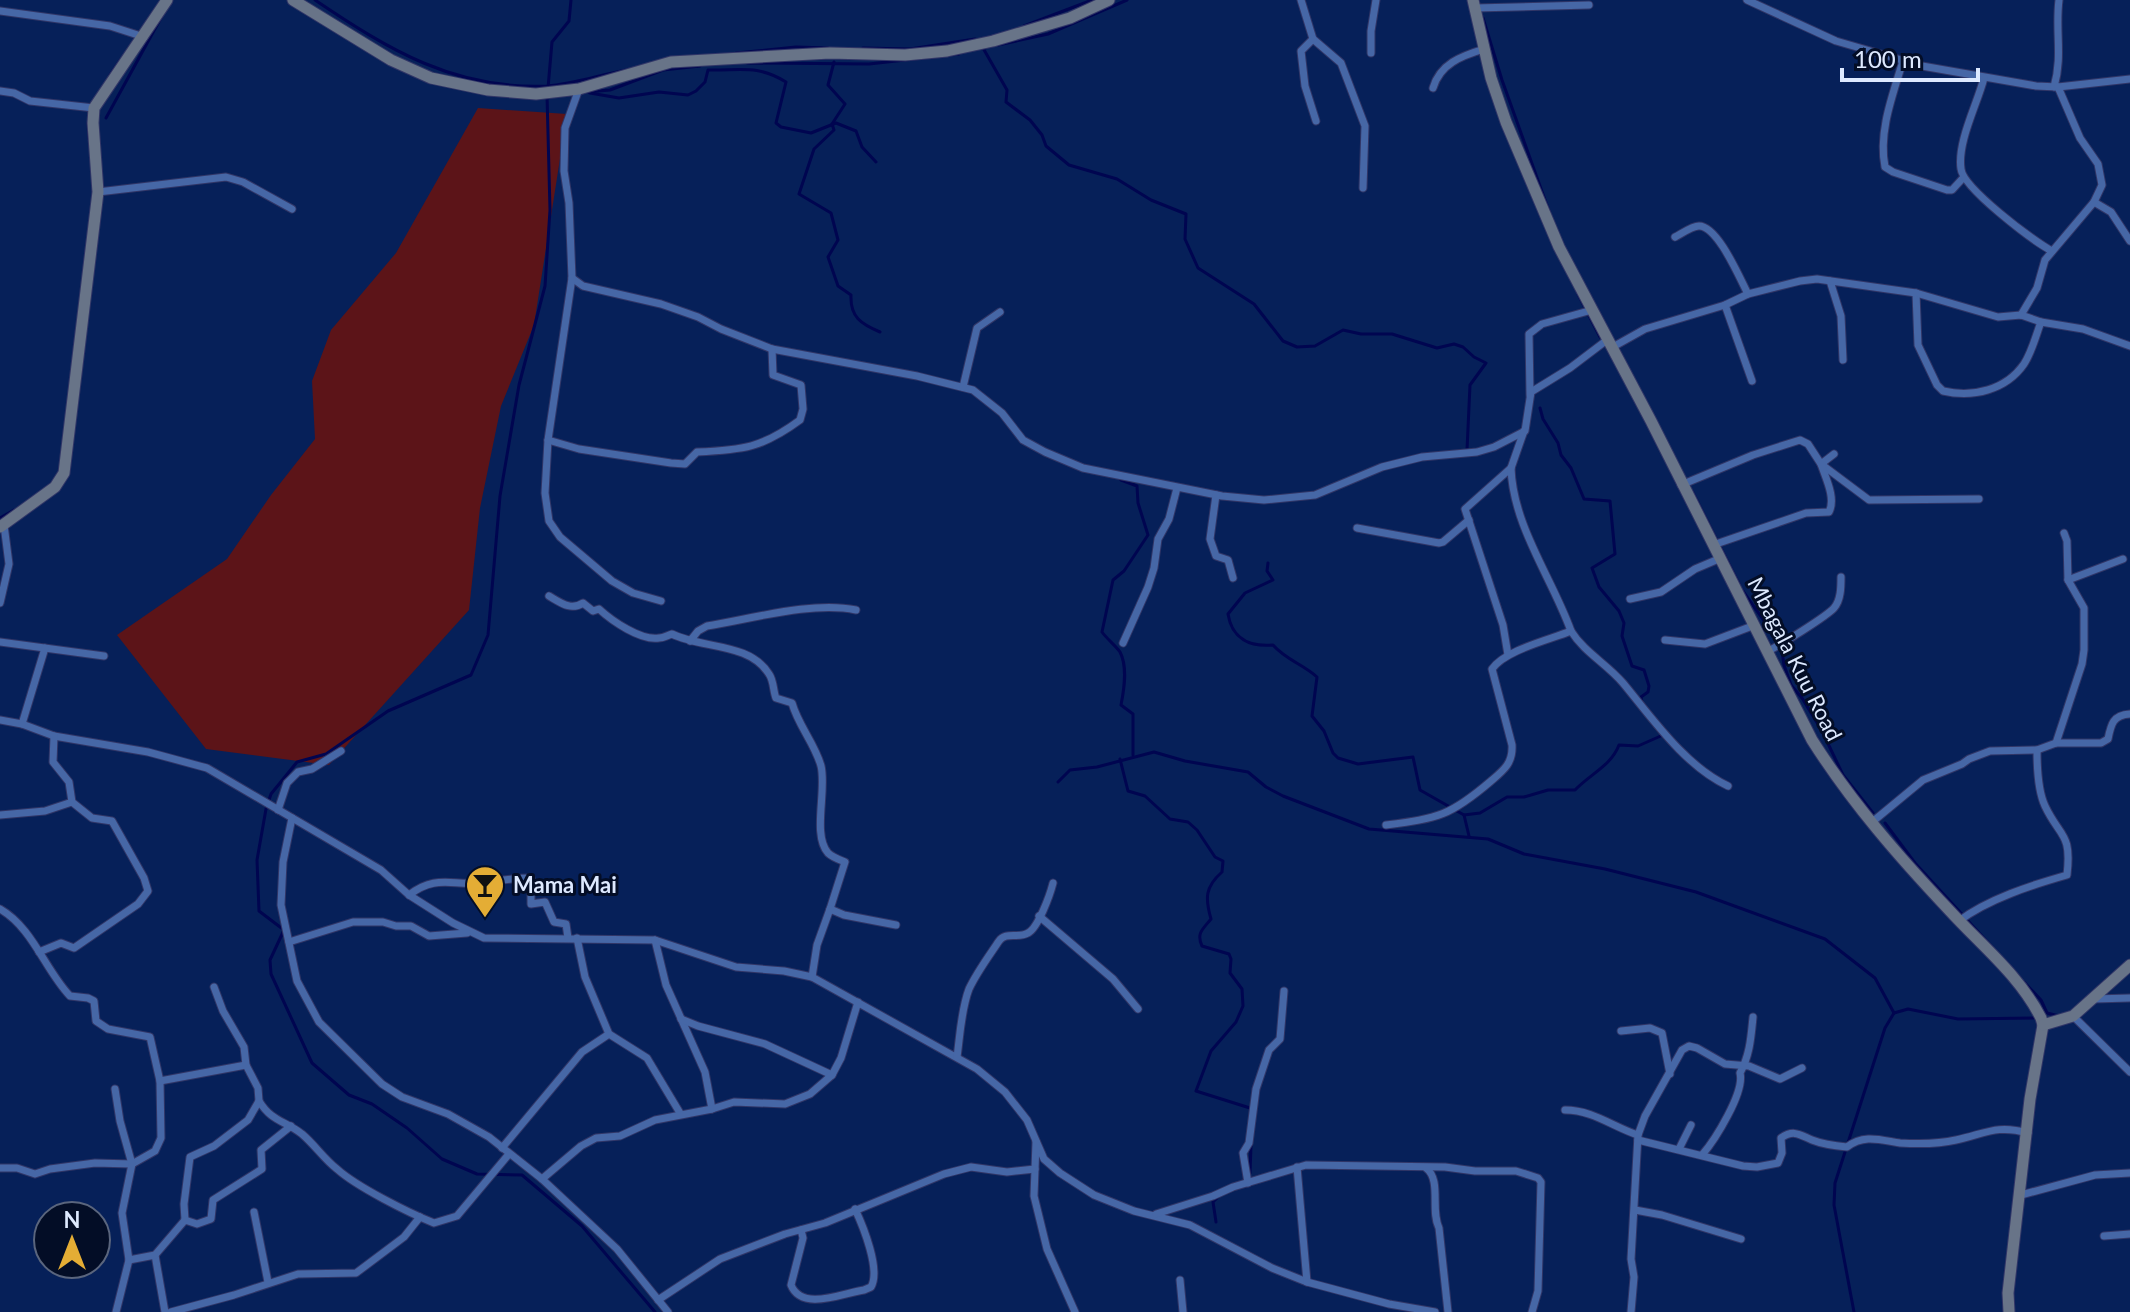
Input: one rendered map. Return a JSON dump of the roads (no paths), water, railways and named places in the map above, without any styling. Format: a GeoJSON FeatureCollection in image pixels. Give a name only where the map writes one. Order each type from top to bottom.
{"type":"FeatureCollection","features":[{"type":"Feature","properties":{"kind":"street"},"geometry":{"type":"LineString","coordinates":[[0,603],[9,564],[2,526],[55,487],[64,473],[98,192],[94,108],[167,0]]}},
{"type":"Feature","properties":{"kind":"street"},"geometry":{"type":"LineString","coordinates":[[293,0],[391,60],[431,78],[488,90],[536,94],[579,89],[671,62],[830,53],[905,55],[947,51],[1070,18],[1109,0]]}},
{"type":"Feature","properties":{"kind":"street"},"geometry":{"type":"LineString","coordinates":[[1301,0],[1313,39],[1341,63],[1365,126],[1363,188]]}},
{"type":"Feature","properties":{"kind":"street"},"geometry":{"type":"LineString","coordinates":[[1371,53],[1376,0]]}},
{"type":"Feature","properties":{"kind":"street"},"geometry":{"type":"LineString","coordinates":[[1747,0],[1836,41],[1903,61],[1984,78],[2056,87],[2130,79]]}},
{"type":"Feature","properties":{"kind":"street"},"geometry":{"type":"LineString","coordinates":[[1769,0],[1769,9]]}},
{"type":"Feature","properties":{"kind":"street"},"geometry":{"type":"LineString","coordinates":[[2021,315],[2037,288],[2045,260],[2094,202],[2102,185],[2100,170],[2080,138],[2056,87],[2060,67],[2056,21],[2059,0]]}},
{"type":"Feature","properties":{"kind":"street"},"geometry":{"type":"LineString","coordinates":[[1474,4],[1589,5]]}},
{"type":"Feature","properties":{"kind":"street","name":"Mbagala Kuu Road"},"geometry":{"type":"LineString","coordinates":[[1474,4],[1491,78],[1521,160],[1559,247],[1651,421],[1812,740],[1841,785],[1871,823],[2017,980],[2043,1025]]}},
{"type":"Feature","properties":{"kind":"street"},"geometry":{"type":"LineString","coordinates":[[0,11],[110,26],[144,37]]}},
{"type":"Feature","properties":{"kind":"street"},"geometry":{"type":"LineString","coordinates":[[1313,39],[1301,51],[1305,86],[1316,121]]}},
{"type":"Feature","properties":{"kind":"street"},"geometry":{"type":"LineString","coordinates":[[1433,88],[1436,76],[1443,68],[1484,49]]}},
{"type":"Feature","properties":{"kind":"street"},"geometry":{"type":"LineString","coordinates":[[1903,61],[1892,94],[1885,134],[1885,167],[1947,190],[1952,190],[1963,178]]}},
{"type":"Feature","properties":{"kind":"street"},"geometry":{"type":"LineString","coordinates":[[1984,78],[1963,143],[1960,164],[1963,178],[2006,219],[2052,251]]}},
{"type":"Feature","properties":{"kind":"street"},"geometry":{"type":"LineString","coordinates":[[579,89],[565,128],[564,171],[569,203],[572,278],[548,440],[545,493],[549,521],[553,529],[612,581],[633,593],[661,601]]}},
{"type":"Feature","properties":{"kind":"street"},"geometry":{"type":"LineString","coordinates":[[0,91],[14,93],[30,101],[94,108]]}},
{"type":"Feature","properties":{"kind":"street"},"geometry":{"type":"LineString","coordinates":[[98,192],[226,177],[243,182],[292,209]]}},
{"type":"Feature","properties":{"kind":"street"},"geometry":{"type":"LineString","coordinates":[[2094,202],[2111,212],[2130,241]]}},
{"type":"Feature","properties":{"kind":"street"},"geometry":{"type":"LineString","coordinates":[[1675,237],[1699,226],[1704,227],[1721,243],[1748,294]]}},
{"type":"Feature","properties":{"kind":"street"},"geometry":{"type":"LineString","coordinates":[[572,278],[583,286],[661,304],[698,317],[772,349],[963,387],[983,396],[1008,419],[1023,440],[1045,452],[1083,468],[1216,495],[1264,500],[1315,495],[1382,467],[1422,457],[1477,452],[1525,431]]}},
{"type":"Feature","properties":{"kind":"street"},"geometry":{"type":"LineString","coordinates":[[1530,395],[1609,344],[1645,329],[1725,305],[1748,294],[1800,281],[1830,281],[1916,293],[1979,313],[1998,317],[2021,315],[2041,322],[2083,329],[2130,346]]}},
{"type":"Feature","properties":{"kind":"street"},"geometry":{"type":"LineString","coordinates":[[1830,281],[1841,316],[1843,360]]}},
{"type":"Feature","properties":{"kind":"street"},"geometry":{"type":"LineString","coordinates":[[1916,293],[1918,345],[1937,385],[1943,391],[1984,392],[1999,386],[2023,366],[2041,322]]}},
{"type":"Feature","properties":{"kind":"street"},"geometry":{"type":"LineString","coordinates":[[1725,305],[1752,381]]}},
{"type":"Feature","properties":{"kind":"street"},"geometry":{"type":"LineString","coordinates":[[1508,655],[1503,625],[1465,513],[1467,505],[1511,468],[1525,431],[1530,395],[1529,334],[1542,324],[1592,310]]}},
{"type":"Feature","properties":{"kind":"street"},"geometry":{"type":"LineString","coordinates":[[963,387],[977,328],[1000,312]]}},
{"type":"Feature","properties":{"kind":"street"},"geometry":{"type":"LineString","coordinates":[[548,440],[579,449],[685,464],[697,452],[738,450],[762,444],[800,420],[803,409],[801,385],[773,375],[772,349]]}},
{"type":"Feature","properties":{"kind":"street"},"geometry":{"type":"LineString","coordinates":[[1681,485],[1753,455],[1800,440],[1808,444],[1821,464],[1830,490],[1832,510],[1806,513],[1712,545]]}},
{"type":"Feature","properties":{"kind":"street"},"geometry":{"type":"LineString","coordinates":[[1821,464],[1834,454]]}},
{"type":"Feature","properties":{"kind":"street"},"geometry":{"type":"LineString","coordinates":[[1821,464],[1869,500],[1979,499]]}},
{"type":"Feature","properties":{"kind":"street"},"geometry":{"type":"LineString","coordinates":[[1511,468],[1515,494],[1532,546],[1571,631],[1587,651],[1622,682],[1664,736],[1711,779],[1728,786]]}},
{"type":"Feature","properties":{"kind":"street"},"geometry":{"type":"LineString","coordinates":[[1123,643],[1148,587],[1158,539],[1169,519],[1177,488]]}},
{"type":"Feature","properties":{"kind":"street"},"geometry":{"type":"LineString","coordinates":[[1216,495],[1211,545],[1216,556],[1228,560],[1233,578]]}},
{"type":"Feature","properties":{"kind":"street"},"geometry":{"type":"LineString","coordinates":[[1357,528],[1439,543],[1469,520]]}},
{"type":"Feature","properties":{"kind":"street"},"geometry":{"type":"LineString","coordinates":[[2056,743],[2084,650],[2084,608],[2068,580],[2064,533]]}},
{"type":"Feature","properties":{"kind":"street"},"geometry":{"type":"LineString","coordinates":[[1630,599],[1650,597],[1695,569],[1721,558]]}},
{"type":"Feature","properties":{"kind":"street"},"geometry":{"type":"LineString","coordinates":[[2068,580],[2123,559]]}},
{"type":"Feature","properties":{"kind":"street"},"geometry":{"type":"LineString","coordinates":[[1768,651],[1833,610],[1841,589],[1841,577]]}},
{"type":"Feature","properties":{"kind":"street"},"geometry":{"type":"LineString","coordinates":[[549,596],[569,607],[583,603],[593,611],[599,609],[613,623],[634,632],[657,638],[672,634],[690,641],[722,646],[749,657],[761,664],[771,676],[776,698],[792,703],[796,719],[820,764],[823,779],[822,839],[828,853],[845,862],[817,945],[812,977]]}},
{"type":"Feature","properties":{"kind":"street"},"geometry":{"type":"LineString","coordinates":[[690,641],[707,626],[810,608],[856,610]]}},
{"type":"Feature","properties":{"kind":"street"},"geometry":{"type":"LineString","coordinates":[[1665,640],[1705,644],[1755,625]]}},
{"type":"Feature","properties":{"kind":"street"},"geometry":{"type":"LineString","coordinates":[[1386,825],[1424,820],[1455,810],[1507,767],[1512,745],[1491,671],[1508,655],[1571,631]]}},
{"type":"Feature","properties":{"kind":"street"},"geometry":{"type":"LineString","coordinates":[[0,642],[104,656]]}},
{"type":"Feature","properties":{"kind":"street"},"geometry":{"type":"LineString","coordinates":[[22,724],[45,648]]}},
{"type":"Feature","properties":{"kind":"street"},"geometry":{"type":"LineString","coordinates":[[1871,823],[1923,780],[1969,759],[1990,751],[2037,750],[2056,743],[2101,743],[2108,739],[2116,717],[2130,714]]}},
{"type":"Feature","properties":{"kind":"street"},"geometry":{"type":"LineString","coordinates":[[0,720],[22,724],[54,736],[148,752],[207,768],[381,870],[409,895],[470,933],[484,938],[655,940],[736,967],[812,977],[977,1069],[1005,1092],[1027,1120],[1044,1159],[1060,1173],[1106,1200],[1134,1211],[1190,1225],[1272,1268],[1307,1282],[1389,1304],[1435,1312]]}},
{"type":"Feature","properties":{"kind":"street"},"geometry":{"type":"LineString","coordinates":[[39,952],[61,943],[74,948],[138,904],[148,891],[112,821],[92,818],[72,802],[69,782],[53,762],[54,736]]}},
{"type":"Feature","properties":{"kind":"street"},"geometry":{"type":"LineString","coordinates":[[1959,921],[1980,906],[2026,890],[2034,884],[2067,875],[2067,839],[2044,805],[2037,750]]}},
{"type":"Feature","properties":{"kind":"street"},"geometry":{"type":"LineString","coordinates":[[275,808],[287,783],[298,772],[312,769],[341,751]]}},
{"type":"Feature","properties":{"kind":"street"},"geometry":{"type":"LineString","coordinates":[[0,815],[45,811],[72,802]]}},
{"type":"Feature","properties":{"kind":"street"},"geometry":{"type":"LineString","coordinates":[[292,818],[281,885],[281,905],[297,981],[319,1022],[382,1084],[402,1097],[462,1121],[489,1137],[542,1179],[617,1249],[668,1312]]}},
{"type":"Feature","properties":{"kind":"street"},"geometry":{"type":"LineString","coordinates":[[409,895],[422,885],[437,881],[474,883],[531,878],[531,904],[545,902],[554,922],[566,924],[609,1034],[647,1058],[680,1113]]}},
{"type":"Feature","properties":{"kind":"street"},"geometry":{"type":"LineString","coordinates":[[957,1057],[968,991],[982,965],[1000,939],[1007,935],[1029,933],[1050,896],[1053,883]]}},
{"type":"Feature","properties":{"kind":"street"},"geometry":{"type":"LineString","coordinates":[[0,909],[23,930],[54,979],[70,996],[94,1001],[96,1021],[108,1029],[150,1037],[160,1081],[161,1138],[158,1147],[132,1164],[95,1163],[35,1174],[17,1168],[0,1168]]}},
{"type":"Feature","properties":{"kind":"street"},"geometry":{"type":"LineString","coordinates":[[830,909],[844,915],[896,925]]}},
{"type":"Feature","properties":{"kind":"street"},"geometry":{"type":"LineString","coordinates":[[1039,916],[1113,979],[1138,1009]]}},
{"type":"Feature","properties":{"kind":"street"},"geometry":{"type":"LineString","coordinates":[[289,942],[353,922],[411,926],[429,936],[470,933]]}},
{"type":"Feature","properties":{"kind":"street"},"geometry":{"type":"LineString","coordinates":[[655,940],[666,985],[705,1072],[712,1109]]}},
{"type":"Feature","properties":{"kind":"street"},"geometry":{"type":"LineString","coordinates":[[2009,1312],[2030,1099],[2043,1025],[2073,1016],[2130,965]]}},
{"type":"Feature","properties":{"kind":"street"},"geometry":{"type":"LineString","coordinates":[[214,987],[223,1011],[244,1047],[246,1065],[258,1088],[259,1101],[268,1115],[291,1126],[318,1147],[336,1169],[420,1217],[434,1223],[457,1216],[509,1154]]}},
{"type":"Feature","properties":{"kind":"street"},"geometry":{"type":"LineString","coordinates":[[1248,1183],[1243,1153],[1249,1143],[1256,1089],[1269,1050],[1280,1039],[1284,991]]}},
{"type":"Feature","properties":{"kind":"street"},"geometry":{"type":"LineString","coordinates":[[2092,999],[2130,998]]}},
{"type":"Feature","properties":{"kind":"street"},"geometry":{"type":"LineString","coordinates":[[542,1179],[581,1146],[596,1138],[620,1136],[655,1120],[680,1113],[712,1109],[734,1102],[785,1104],[810,1094],[832,1075],[841,1058],[858,1002]]}},
{"type":"Feature","properties":{"kind":"street"},"geometry":{"type":"LineString","coordinates":[[2073,1016],[2130,1072]]}},
{"type":"Feature","properties":{"kind":"street"},"geometry":{"type":"LineString","coordinates":[[1702,1155],[1731,1108],[1742,1079],[1740,1073],[1751,1044],[1753,1017]]}},
{"type":"Feature","properties":{"kind":"street"},"geometry":{"type":"LineString","coordinates":[[681,1018],[698,1026],[765,1044],[832,1075]]}},
{"type":"Feature","properties":{"kind":"street"},"geometry":{"type":"LineString","coordinates":[[1621,1031],[1650,1028],[1662,1033],[1670,1074]]}},
{"type":"Feature","properties":{"kind":"street"},"geometry":{"type":"LineString","coordinates":[[502,1148],[582,1052],[609,1034]]}},
{"type":"Feature","properties":{"kind":"street"},"geometry":{"type":"LineString","coordinates":[[1631,1312],[1638,1137],[1645,1116],[1682,1050],[1689,1046],[1725,1064],[1749,1066],[1780,1079],[1802,1068]]}},
{"type":"Feature","properties":{"kind":"street"},"geometry":{"type":"LineString","coordinates":[[160,1081],[246,1065]]}},
{"type":"Feature","properties":{"kind":"street"},"geometry":{"type":"LineString","coordinates":[[115,1089],[132,1164],[122,1213],[129,1260],[116,1312]]}},
{"type":"Feature","properties":{"kind":"street"},"geometry":{"type":"LineString","coordinates":[[129,1260],[155,1255],[185,1220],[190,1157],[214,1146],[248,1120],[259,1101]]}},
{"type":"Feature","properties":{"kind":"street"},"geometry":{"type":"LineString","coordinates":[[1565,1110],[1598,1115],[1613,1126],[1638,1137],[1743,1166],[1757,1167],[1775,1163],[1781,1158],[1781,1138],[1794,1133],[1803,1133],[1811,1140],[1847,1147],[1856,1140],[1867,1138],[1903,1143],[1940,1143],[2001,1128],[2028,1133]]}},
{"type":"Feature","properties":{"kind":"street"},"geometry":{"type":"LineString","coordinates":[[1679,1149],[1691,1125]]}},
{"type":"Feature","properties":{"kind":"street"},"geometry":{"type":"LineString","coordinates":[[185,1220],[197,1224],[211,1219],[213,1200],[229,1187],[262,1169],[261,1150],[291,1126]]}},
{"type":"Feature","properties":{"kind":"street"},"geometry":{"type":"LineString","coordinates":[[1036,1138],[1034,1196],[1047,1249],[1075,1312]]}},
{"type":"Feature","properties":{"kind":"street"},"geometry":{"type":"LineString","coordinates":[[658,1300],[720,1259],[825,1223],[957,1169],[971,1167],[1007,1172],[1035,1169]]}},
{"type":"Feature","properties":{"kind":"street"},"geometry":{"type":"LineString","coordinates":[[1297,1167],[1307,1282]]}},
{"type":"Feature","properties":{"kind":"street"},"geometry":{"type":"LineString","coordinates":[[1154,1215],[1297,1167],[1425,1167],[1525,1172],[1541,1180],[1538,1291],[1532,1312]]}},
{"type":"Feature","properties":{"kind":"street"},"geometry":{"type":"LineString","coordinates":[[1425,1167],[1433,1176],[1434,1219],[1439,1228],[1448,1312]]}},
{"type":"Feature","properties":{"kind":"street"},"geometry":{"type":"LineString","coordinates":[[2021,1195],[2095,1175],[2130,1173]]}},
{"type":"Feature","properties":{"kind":"street"},"geometry":{"type":"LineString","coordinates":[[801,1230],[803,1238],[791,1285],[794,1293],[802,1298],[816,1299],[864,1290],[874,1283],[874,1277],[866,1232],[855,1209]]}},
{"type":"Feature","properties":{"kind":"street"},"geometry":{"type":"LineString","coordinates":[[1635,1210],[1741,1239]]}},
{"type":"Feature","properties":{"kind":"street"},"geometry":{"type":"LineString","coordinates":[[254,1212],[268,1282]]}},
{"type":"Feature","properties":{"kind":"street"},"geometry":{"type":"LineString","coordinates":[[171,1312],[298,1274],[356,1273],[404,1237],[420,1217]]}},
{"type":"Feature","properties":{"kind":"street"},"geometry":{"type":"LineString","coordinates":[[2104,1236],[2130,1234]]}},
{"type":"Feature","properties":{"kind":"street"},"geometry":{"type":"LineString","coordinates":[[155,1255],[165,1312]]}},
{"type":"Feature","properties":{"kind":"street"},"geometry":{"type":"LineString","coordinates":[[1180,1280],[1183,1312]]}},
{"type":"Feature","properties":{"kind":"waterway"},"geometry":{"type":"LineString","coordinates":[[315,0],[397,50],[453,74],[482,81],[514,86],[547,86],[626,70]]}},
{"type":"Feature","properties":{"kind":"waterway"},"geometry":{"type":"LineString","coordinates":[[548,88],[552,42],[569,21],[571,0]]}},
{"type":"Feature","properties":{"kind":"waterway"},"geometry":{"type":"LineString","coordinates":[[1024,26],[1092,0]]}},
{"type":"Feature","properties":{"kind":"waterway"},"geometry":{"type":"LineString","coordinates":[[998,45],[1048,34],[1127,0]]}},
{"type":"Feature","properties":{"kind":"waterway"},"geometry":{"type":"LineString","coordinates":[[106,118],[162,16]]}},
{"type":"Feature","properties":{"kind":"waterway"},"geometry":{"type":"LineString","coordinates":[[1483,18],[1549,211]]}},
{"type":"Feature","properties":{"kind":"waterway"},"geometry":{"type":"LineString","coordinates":[[863,48],[910,49],[975,39]]}},
{"type":"Feature","properties":{"kind":"waterway"},"geometry":{"type":"LineString","coordinates":[[736,53],[796,47],[828,48]]}},
{"type":"Feature","properties":{"kind":"waterway"},"geometry":{"type":"LineString","coordinates":[[983,48],[1007,90],[1006,102],[1030,120],[1046,146],[1069,165],[1117,179],[1151,200],[1186,214],[1185,239],[1198,268],[1254,304],[1283,341],[1297,347],[1315,346],[1343,330],[1361,334],[1392,334],[1437,348],[1454,344],[1486,363],[1470,385],[1467,450]]}},
{"type":"Feature","properties":{"kind":"waterway"},"geometry":{"type":"LineString","coordinates":[[747,63],[869,64],[959,54]]}},
{"type":"Feature","properties":{"kind":"waterway"},"geometry":{"type":"LineString","coordinates":[[110,75],[121,59]]}},
{"type":"Feature","properties":{"kind":"waterway"},"geometry":{"type":"LineString","coordinates":[[834,62],[828,85],[845,104],[832,124],[834,130],[814,149],[799,194],[831,213],[838,240],[828,257],[838,286],[851,295],[852,309],[858,319],[880,332]]}},
{"type":"Feature","properties":{"kind":"waterway"},"geometry":{"type":"LineString","coordinates":[[587,92],[610,90],[663,70],[700,66]]}},
{"type":"Feature","properties":{"kind":"waterway"},"geometry":{"type":"LineString","coordinates":[[590,93],[619,98],[659,92],[688,95],[705,82],[708,70],[766,73],[786,82],[776,123],[781,127],[811,133],[836,123],[856,131],[862,147],[876,162]]}},
{"type":"Feature","properties":{"kind":"waterway"},"geometry":{"type":"LineString","coordinates":[[547,95],[550,210],[545,286],[519,385],[500,496],[488,635],[471,675],[388,711],[326,754],[297,762],[271,794],[266,809],[257,860],[259,911],[284,930],[270,960],[271,974],[312,1063],[349,1095],[372,1104],[407,1128],[442,1159],[477,1174],[522,1175],[582,1226],[655,1312]]}},
{"type":"Feature","properties":{"kind":"waterway"},"geometry":{"type":"LineString","coordinates":[[88,123],[89,139]]}},
{"type":"Feature","properties":{"kind":"waterway"},"geometry":{"type":"LineString","coordinates":[[1578,294],[1600,337]]}},
{"type":"Feature","properties":{"kind":"waterway"},"geometry":{"type":"LineString","coordinates":[[1540,408],[1584,499],[1610,501],[1615,554],[1592,568],[1599,587],[1619,611],[1624,623],[1622,636],[1632,666],[1644,670],[1649,686],[1648,692],[1641,697],[1642,702]]}},
{"type":"Feature","properties":{"kind":"waterway"},"geometry":{"type":"LineString","coordinates":[[1121,480],[1137,486],[1138,503],[1148,535],[1124,571],[1113,580],[1102,632],[1118,650],[1124,664],[1121,705],[1133,714],[1133,755]]}},
{"type":"Feature","properties":{"kind":"waterway"},"geometry":{"type":"LineString","coordinates":[[1692,491],[1739,584]]}},
{"type":"Feature","properties":{"kind":"waterway"},"geometry":{"type":"LineString","coordinates":[[0,518],[14,510]]}},
{"type":"Feature","properties":{"kind":"waterway"},"geometry":{"type":"LineString","coordinates":[[1268,563],[1267,571],[1273,580],[1245,593],[1228,614],[1233,630],[1250,643],[1273,645],[1317,677],[1312,716],[1338,758],[1358,764],[1413,757],[1420,790],[1464,815],[1469,836]]}},
{"type":"Feature","properties":{"kind":"waterway"},"geometry":{"type":"LineString","coordinates":[[1743,591],[1781,645],[1791,685],[1822,731],[1843,775],[1873,813]]}},
{"type":"Feature","properties":{"kind":"waterway"},"geometry":{"type":"LineString","coordinates":[[1464,815],[1480,813],[1507,797],[1524,797],[1548,790],[1575,790],[1606,764],[1619,745],[1638,746],[1663,735]]}},
{"type":"Feature","properties":{"kind":"waterway"},"geometry":{"type":"LineString","coordinates":[[1058,782],[1070,770],[1097,767],[1154,752],[1248,772],[1283,796],[1369,829],[1488,839],[1524,854],[1605,869],[1696,892],[1825,939],[1875,978],[1894,1013],[1885,1028],[1835,1183],[1834,1205],[1854,1312]]}},
{"type":"Feature","properties":{"kind":"waterway"},"geometry":{"type":"LineString","coordinates":[[1120,759],[1128,791],[1145,796],[1170,819],[1188,822],[1215,857],[1223,861],[1222,872],[1208,893],[1211,919],[1201,931],[1200,938],[1202,946],[1229,954],[1230,973],[1242,989],[1243,1006],[1236,1022],[1211,1051],[1196,1091],[1250,1108]]}},
{"type":"Feature","properties":{"kind":"waterway"},"geometry":{"type":"LineString","coordinates":[[1885,823],[1915,863],[1992,947]]}},
{"type":"Feature","properties":{"kind":"waterway"},"geometry":{"type":"LineString","coordinates":[[2024,982],[2041,1000],[2047,1013],[2059,1016]]}},
{"type":"Feature","properties":{"kind":"waterway"},"geometry":{"type":"LineString","coordinates":[[1894,1013],[1908,1009],[1958,1019],[2036,1018]]}},
{"type":"Feature","properties":{"kind":"waterway"},"geometry":{"type":"LineString","coordinates":[[1250,1173],[1251,1145]]}},
{"type":"Feature","properties":{"kind":"waterway"},"geometry":{"type":"LineString","coordinates":[[1216,1222],[1213,1202],[1219,1196]]}},
{"type":"Feature","properties":{"kind":"place","name":"Mama Mai"},"geometry":{"type":"Point","coordinates":[485,919]}}]}
